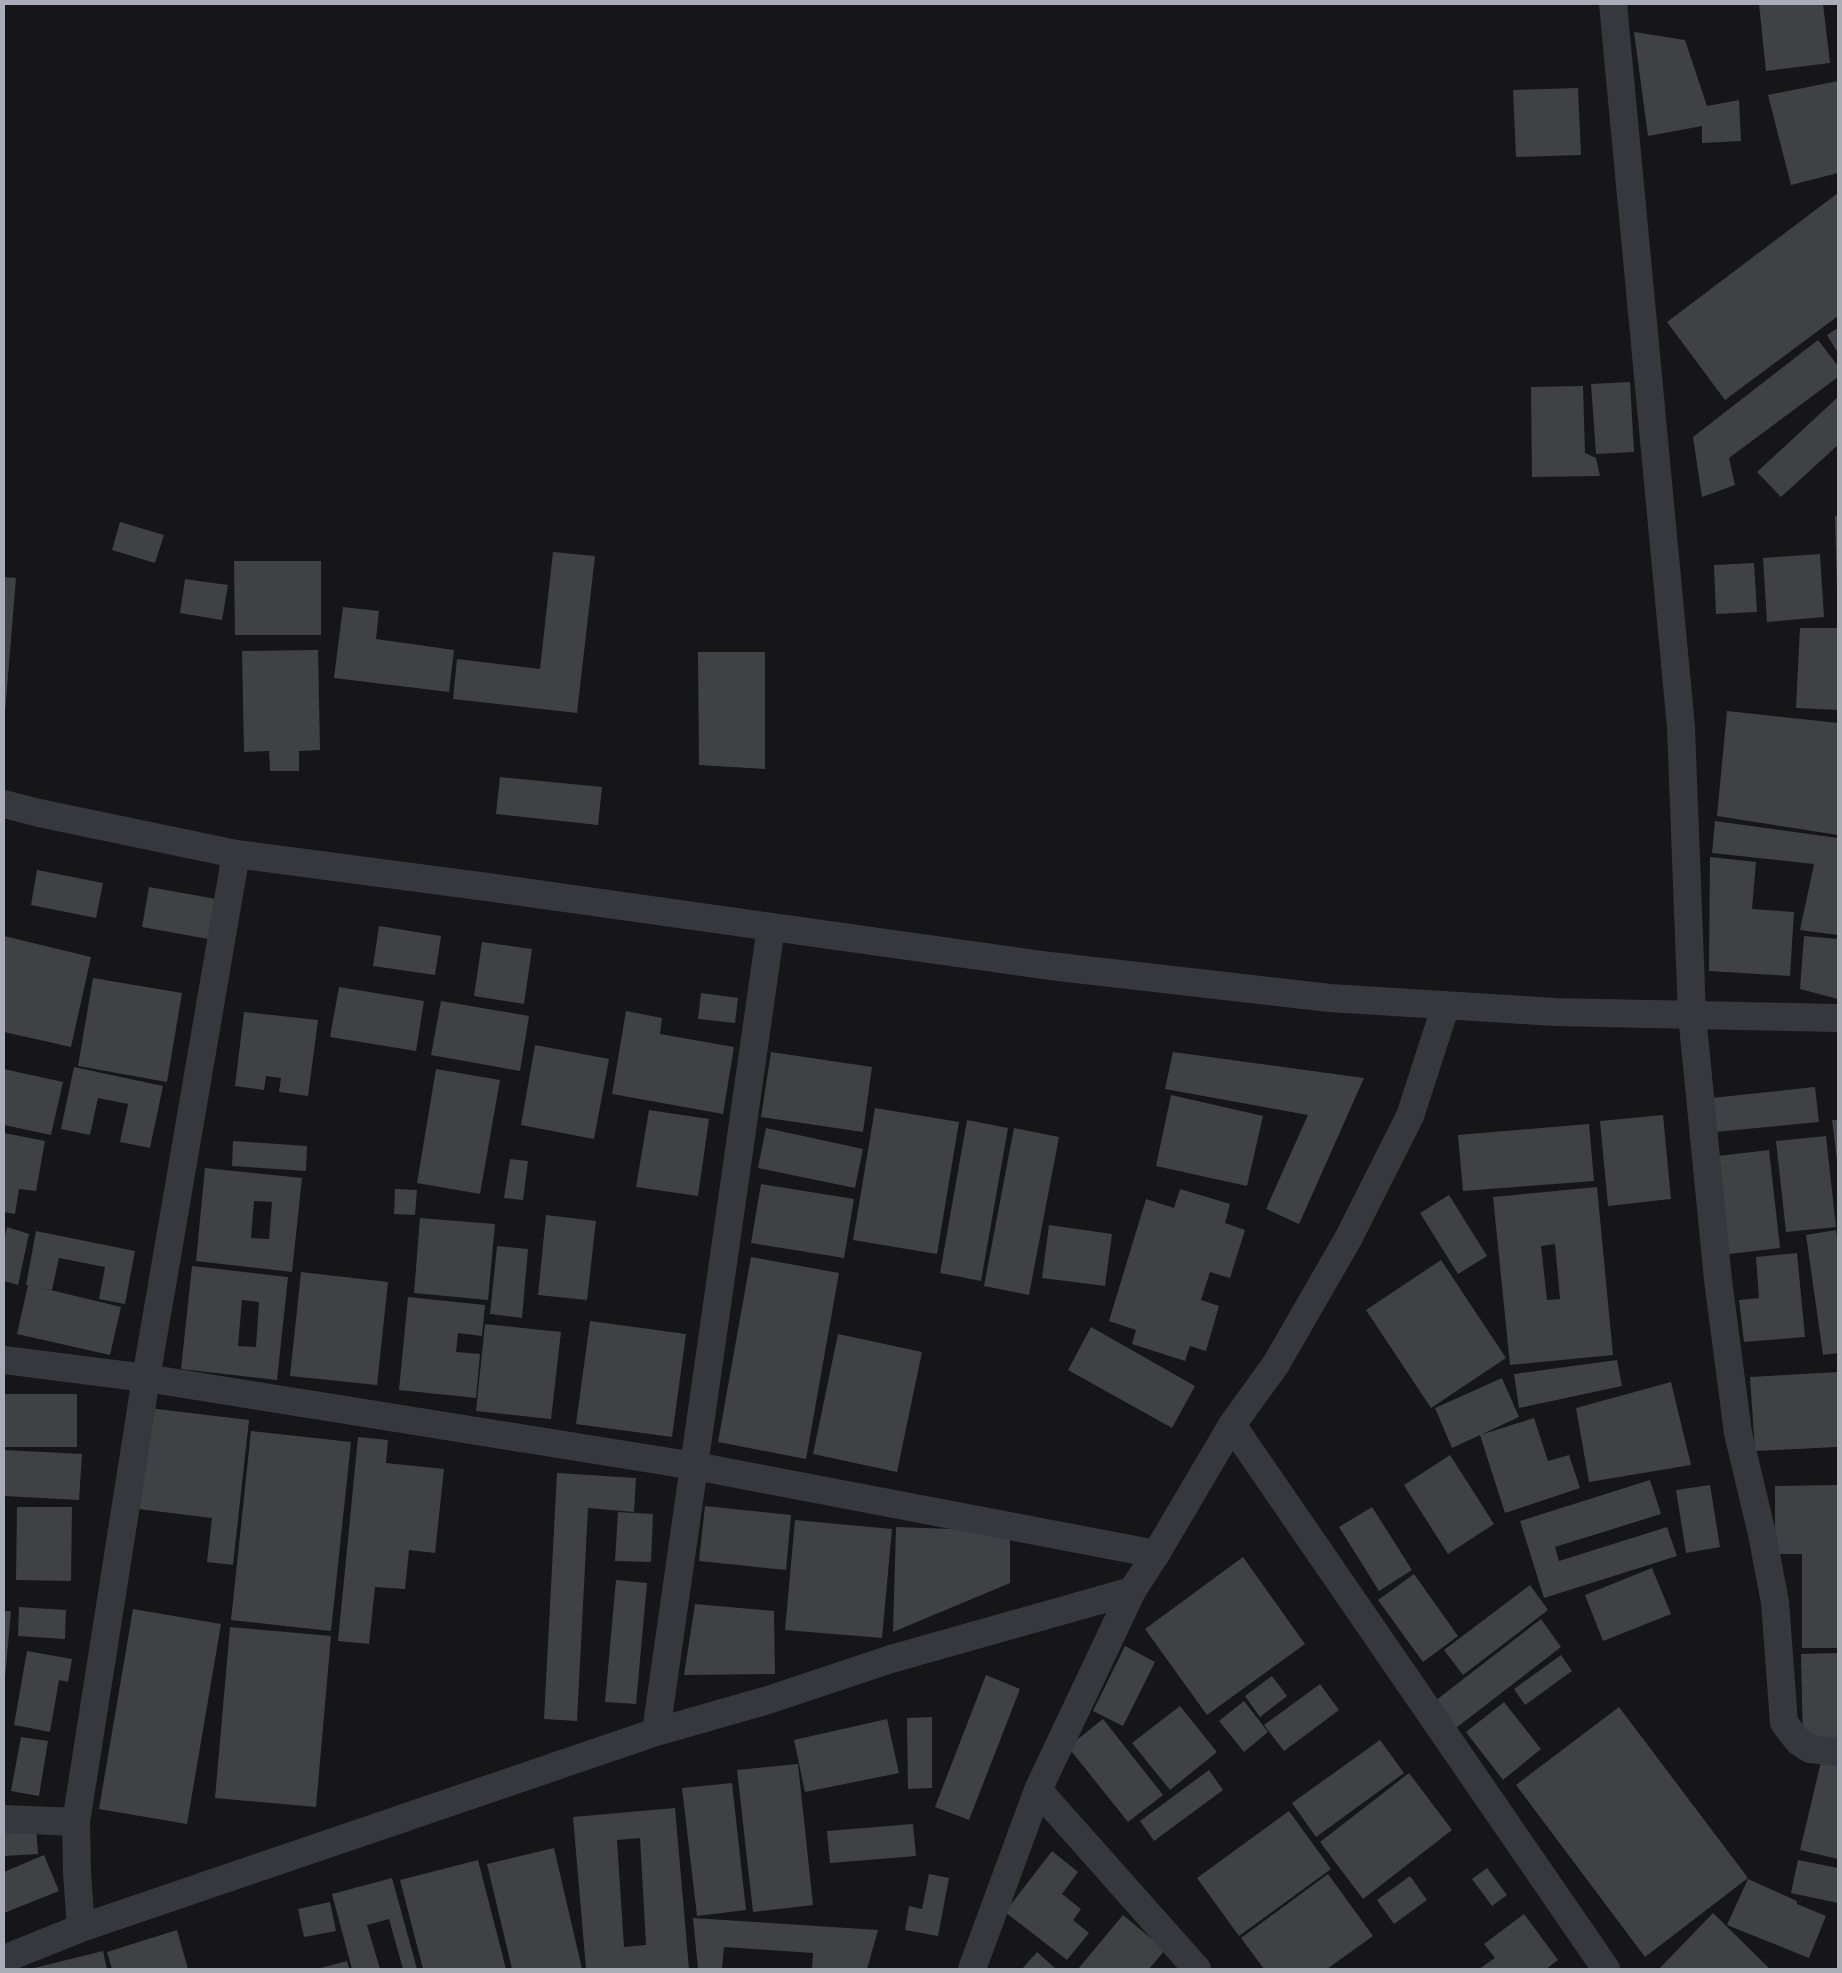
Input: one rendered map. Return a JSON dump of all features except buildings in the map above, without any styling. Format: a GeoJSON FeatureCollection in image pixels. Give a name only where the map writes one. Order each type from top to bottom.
{"type":"FeatureCollection","features":[{"type":"Feature","properties":{"kind":"street"},"geometry":{"type":"LineString","coordinates":[[1613,4],[1681,727],[1692,1016],[1718,1280],[1738,1433],[1762,1534],[1775,1602],[1784,1723],[1798,1741],[1810,1750],[1838,1752]]}},
{"type":"Feature","properties":{"kind":"street"},"geometry":{"type":"LineString","coordinates":[[4,804],[236,854],[487,886],[1050,966],[1330,998],[1555,1012],[1838,1018]]}},
{"type":"Feature","properties":{"kind":"street"},"geometry":{"type":"LineString","coordinates":[[82,1928],[77,1873],[76,1822],[146,1378],[236,854]]}},
{"type":"Feature","properties":{"kind":"street"},"geometry":{"type":"LineString","coordinates":[[656,1732],[771,927]]}},
{"type":"Feature","properties":{"kind":"street"},"geometry":{"type":"LineString","coordinates":[[972,1969],[1038,1790],[1132,1592],[1232,1425],[1276,1364],[1353,1230],[1410,1116],[1446,1005]]}},
{"type":"Feature","properties":{"kind":"street"},"geometry":{"type":"LineString","coordinates":[[4,1360],[146,1378],[694,1466],[1156,1554]]}},
{"type":"Feature","properties":{"kind":"street"},"geometry":{"type":"LineString","coordinates":[[1232,1425],[1606,1969]]}},
{"type":"Feature","properties":{"kind":"street"},"geometry":{"type":"LineString","coordinates":[[4,1959],[82,1928],[656,1732],[768,1700],[891,1659],[1132,1592]]}},
{"type":"Feature","properties":{"kind":"street"},"geometry":{"type":"LineString","coordinates":[[1038,1790],[1197,1969]]}},
{"type":"Feature","properties":{"kind":"street"},"geometry":{"type":"LineString","coordinates":[[4,1819],[76,1822]]}}]}
